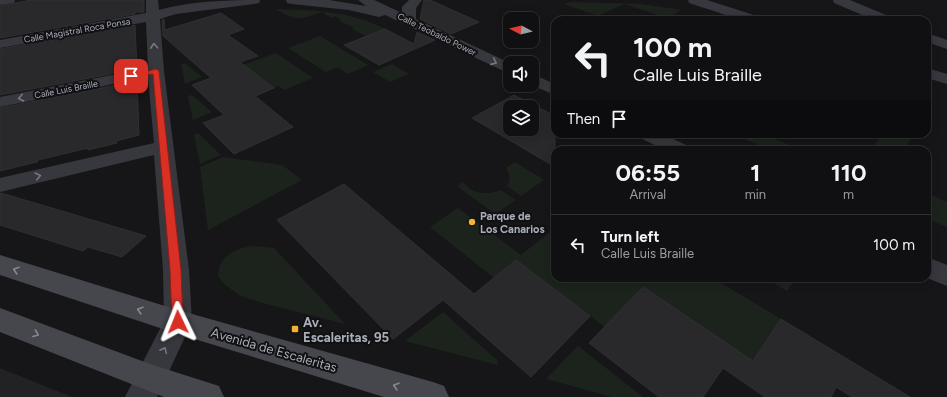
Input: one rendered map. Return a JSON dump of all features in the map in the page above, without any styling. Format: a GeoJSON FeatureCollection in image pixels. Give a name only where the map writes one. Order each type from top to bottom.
{"type":"FeatureCollection","features":[{"type":"Feature","properties":{"kind":"street"},"geometry":{"type":"LineString","coordinates":[[0,1],[9,0]]}},
{"type":"Feature","properties":{"kind":"street","name":"Calle Magistral Roca Ponsa"},"geometry":{"type":"LineString","coordinates":[[0,44],[153,8],[175,10],[254,0]]}},
{"type":"Feature","properties":{"kind":"street"},"geometry":{"type":"LineString","coordinates":[[292,0],[349,6],[409,20],[409,7],[416,0]]}},
{"type":"Feature","properties":{"kind":"street","name":"Calle Teobaldo Power"},"geometry":{"type":"LineString","coordinates":[[364,0],[503,66]]}},
{"type":"Feature","properties":{"kind":"street"},"geometry":{"type":"LineString","coordinates":[[694,0],[743,16]]}},
{"type":"Feature","properties":{"kind":"street"},"geometry":{"type":"LineString","coordinates":[[839,0],[877,16]]}},
{"type":"Feature","properties":{"kind":"street"},"geometry":{"type":"LineString","coordinates":[[145,388],[178,322],[176,270],[156,71],[153,8]]}},
{"type":"Feature","properties":{"kind":"street"},"geometry":{"type":"LineString","coordinates":[[931,39],[947,45]]}},
{"type":"Feature","properties":{"kind":"street","name":"Calle Luis Braille"},"geometry":{"type":"LineString","coordinates":[[0,102],[156,71]]}},
{"type":"Feature","properties":{"kind":"street"},"geometry":{"type":"LineString","coordinates":[[931,74],[947,79]]}},
{"type":"Feature","properties":{"kind":"street"},"geometry":{"type":"LineString","coordinates":[[539,82],[551,88]]}},
{"type":"Feature","properties":{"kind":"street"},"geometry":{"type":"LineString","coordinates":[[656,138],[673,146]]}},
{"type":"Feature","properties":{"kind":"street"},"geometry":{"type":"LineString","coordinates":[[0,185],[163,147]]}},
{"type":"Feature","properties":{"kind":"street","name":"Avenida de Escaleritas"},"geometry":{"type":"LineString","coordinates":[[0,265],[178,322],[433,397]]}},
{"type":"Feature","properties":{"kind":"street"},"geometry":{"type":"LineString","coordinates":[[931,269],[947,276]]}},
{"type":"Feature","properties":{"kind":"street"},"geometry":{"type":"LineString","coordinates":[[0,320],[145,388],[208,397]]}},
{"type":"Feature","properties":{"kind":"shaded area"},"geometry":{"type":"Polygon","coordinates":[[[571,2],[641,4],[682,10],[671,16],[661,16],[624,4],[598,16],[564,4],[571,2]]]}},
{"type":"Feature","properties":{"kind":"shaded area"},"geometry":{"type":"Polygon","coordinates":[[[275,9],[318,11],[345,15],[359,18],[385,29],[366,36],[352,29],[354,27],[338,21],[341,20],[335,16],[331,18],[322,12],[308,17],[298,18],[288,16],[275,9]]]}},
{"type":"Feature","properties":{"kind":"shaded area"},"geometry":{"type":"Polygon","coordinates":[[[320,36],[368,65],[348,74],[338,67],[326,72],[288,48],[320,36]]]}},
{"type":"Feature","properties":{"kind":"shaded area"},"geometry":{"type":"Polygon","coordinates":[[[276,53],[313,78],[284,90],[279,86],[274,88],[243,65],[276,53]]]}},
{"type":"Feature","properties":{"kind":"shaded area"},"geometry":{"type":"Polygon","coordinates":[[[185,63],[202,77],[185,84],[181,64],[185,63]]]}},
{"type":"Feature","properties":{"kind":"shaded area"},"geometry":{"type":"Polygon","coordinates":[[[392,64],[409,74],[390,82],[373,72],[392,64]]]}},
{"type":"Feature","properties":{"kind":"shaded area"},"geometry":{"type":"Polygon","coordinates":[[[191,95],[212,112],[193,120],[188,96],[191,95]]]}},
{"type":"Feature","properties":{"kind":"shaded area"},"geometry":{"type":"Polygon","coordinates":[[[197,133],[221,155],[200,164],[194,135],[197,133]]]}},
{"type":"Feature","properties":{"kind":"shaded area"},"geometry":{"type":"Polygon","coordinates":[[[742,138],[772,138],[792,146],[761,146],[742,138]]]}},
{"type":"Feature","properties":{"kind":"shaded area"},"geometry":{"type":"Polygon","coordinates":[[[879,138],[912,138],[906,146],[874,146],[879,138]]]}},
{"type":"Feature","properties":{"kind":"shaded area"},"geometry":{"type":"Polygon","coordinates":[[[223,157],[282,165],[302,180],[208,230],[200,167],[223,157]]]}},
{"type":"Feature","properties":{"kind":"shaded area"},"geometry":{"type":"Polygon","coordinates":[[[515,162],[544,180],[521,196],[507,186],[510,177],[506,168],[515,162]]]}},
{"type":"Feature","properties":{"kind":"shaded area"},"geometry":{"type":"Polygon","coordinates":[[[463,182],[476,192],[491,193],[501,190],[516,200],[495,214],[457,186],[463,182]]]}},
{"type":"Feature","properties":{"kind":"shaded area"},"geometry":{"type":"Polygon","coordinates":[[[931,195],[947,202],[947,227],[931,221],[931,195]]]}},
{"type":"Feature","properties":{"kind":"shaded area"},"geometry":{"type":"Polygon","coordinates":[[[458,208],[521,255],[551,231],[551,282],[720,282],[781,319],[753,361],[643,288],[605,327],[516,260],[494,278],[430,227],[458,208]]]}},
{"type":"Feature","properties":{"kind":"shaded area"},"geometry":{"type":"Polygon","coordinates":[[[253,246],[274,248],[345,324],[259,302],[239,295],[224,284],[218,276],[221,263],[234,251],[253,246]]]}},
{"type":"Feature","properties":{"kind":"shaded area"},"geometry":{"type":"Polygon","coordinates":[[[772,282],[793,282],[787,291],[772,282]]]}},
{"type":"Feature","properties":{"kind":"shaded area"},"geometry":{"type":"Polygon","coordinates":[[[443,312],[497,360],[498,365],[405,341],[443,312]]]}},
{"type":"Feature","properties":{"kind":"shaded area"},"geometry":{"type":"Polygon","coordinates":[[[578,346],[643,397],[612,397],[546,379],[578,346]]]}},
{"type":"Feature","properties":{"kind":"shaded area"},"geometry":{"type":"Polygon","coordinates":[[[0,368],[72,397],[0,397],[0,368]]]}},
{"type":"Feature","properties":{"kind":"building"},"geometry":{"type":"Polygon","coordinates":[[[31,0],[144,0],[144,12],[135,12],[135,14],[0,38],[0,6],[31,0]]]}},
{"type":"Feature","properties":{"kind":"building"},"geometry":{"type":"Polygon","coordinates":[[[424,0],[430,0],[479,22],[451,34],[420,19],[424,0]]]}},
{"type":"Feature","properties":{"kind":"building"},"geometry":{"type":"Polygon","coordinates":[[[221,13],[244,29],[228,35],[258,56],[240,62],[274,88],[255,96],[293,127],[234,154],[203,123],[224,115],[192,85],[211,78],[163,36],[162,20],[164,19],[165,30],[221,13]]]}},
{"type":"Feature","properties":{"kind":"building"},"geometry":{"type":"Polygon","coordinates":[[[135,25],[137,69],[0,95],[0,49],[135,25]]]}},
{"type":"Feature","properties":{"kind":"building"},"geometry":{"type":"Polygon","coordinates":[[[385,29],[414,44],[417,32],[435,40],[379,65],[344,45],[385,29]]]}},
{"type":"Feature","properties":{"kind":"building"},"geometry":{"type":"Polygon","coordinates":[[[137,81],[139,135],[116,141],[117,143],[88,150],[88,148],[0,171],[0,108],[137,81]]]}},
{"type":"Feature","properties":{"kind":"building"},"geometry":{"type":"Polygon","coordinates":[[[514,95],[524,100],[505,100],[514,95]]]}},
{"type":"Feature","properties":{"kind":"building"},"geometry":{"type":"Polygon","coordinates":[[[503,101],[503,136],[539,136],[539,108],[551,114],[551,138],[555,138],[555,146],[551,146],[551,165],[472,118],[503,101]]]}},
{"type":"Feature","properties":{"kind":"building"},"geometry":{"type":"Polygon","coordinates":[[[344,184],[474,294],[516,260],[590,316],[531,377],[443,300],[393,339],[277,220],[344,184]]]}},
{"type":"Feature","properties":{"kind":"building"},"geometry":{"type":"Polygon","coordinates":[[[0,193],[146,236],[122,257],[88,247],[83,251],[0,225],[0,193]]]}},
{"type":"Feature","properties":{"kind":"building"},"geometry":{"type":"Polygon","coordinates":[[[643,287],[753,361],[781,319],[910,397],[852,397],[836,387],[831,397],[765,397],[723,368],[703,397],[659,397],[589,343],[643,287]]]}},
{"type":"Feature","properties":{"kind":"place","name":"Parque de Los Canarios"},"geometry":{"type":"Point","coordinates":[472,222]}},
{"type":"Feature","properties":{"kind":"place","name":"Av. Escaleritas, 95"},"geometry":{"type":"Point","coordinates":[295,329]}},
{"type":"Feature","properties":{"kind":"route"},"geometry":{"type":"LineString","coordinates":[[131,76],[156,71],[176,270],[178,322]]}}]}
